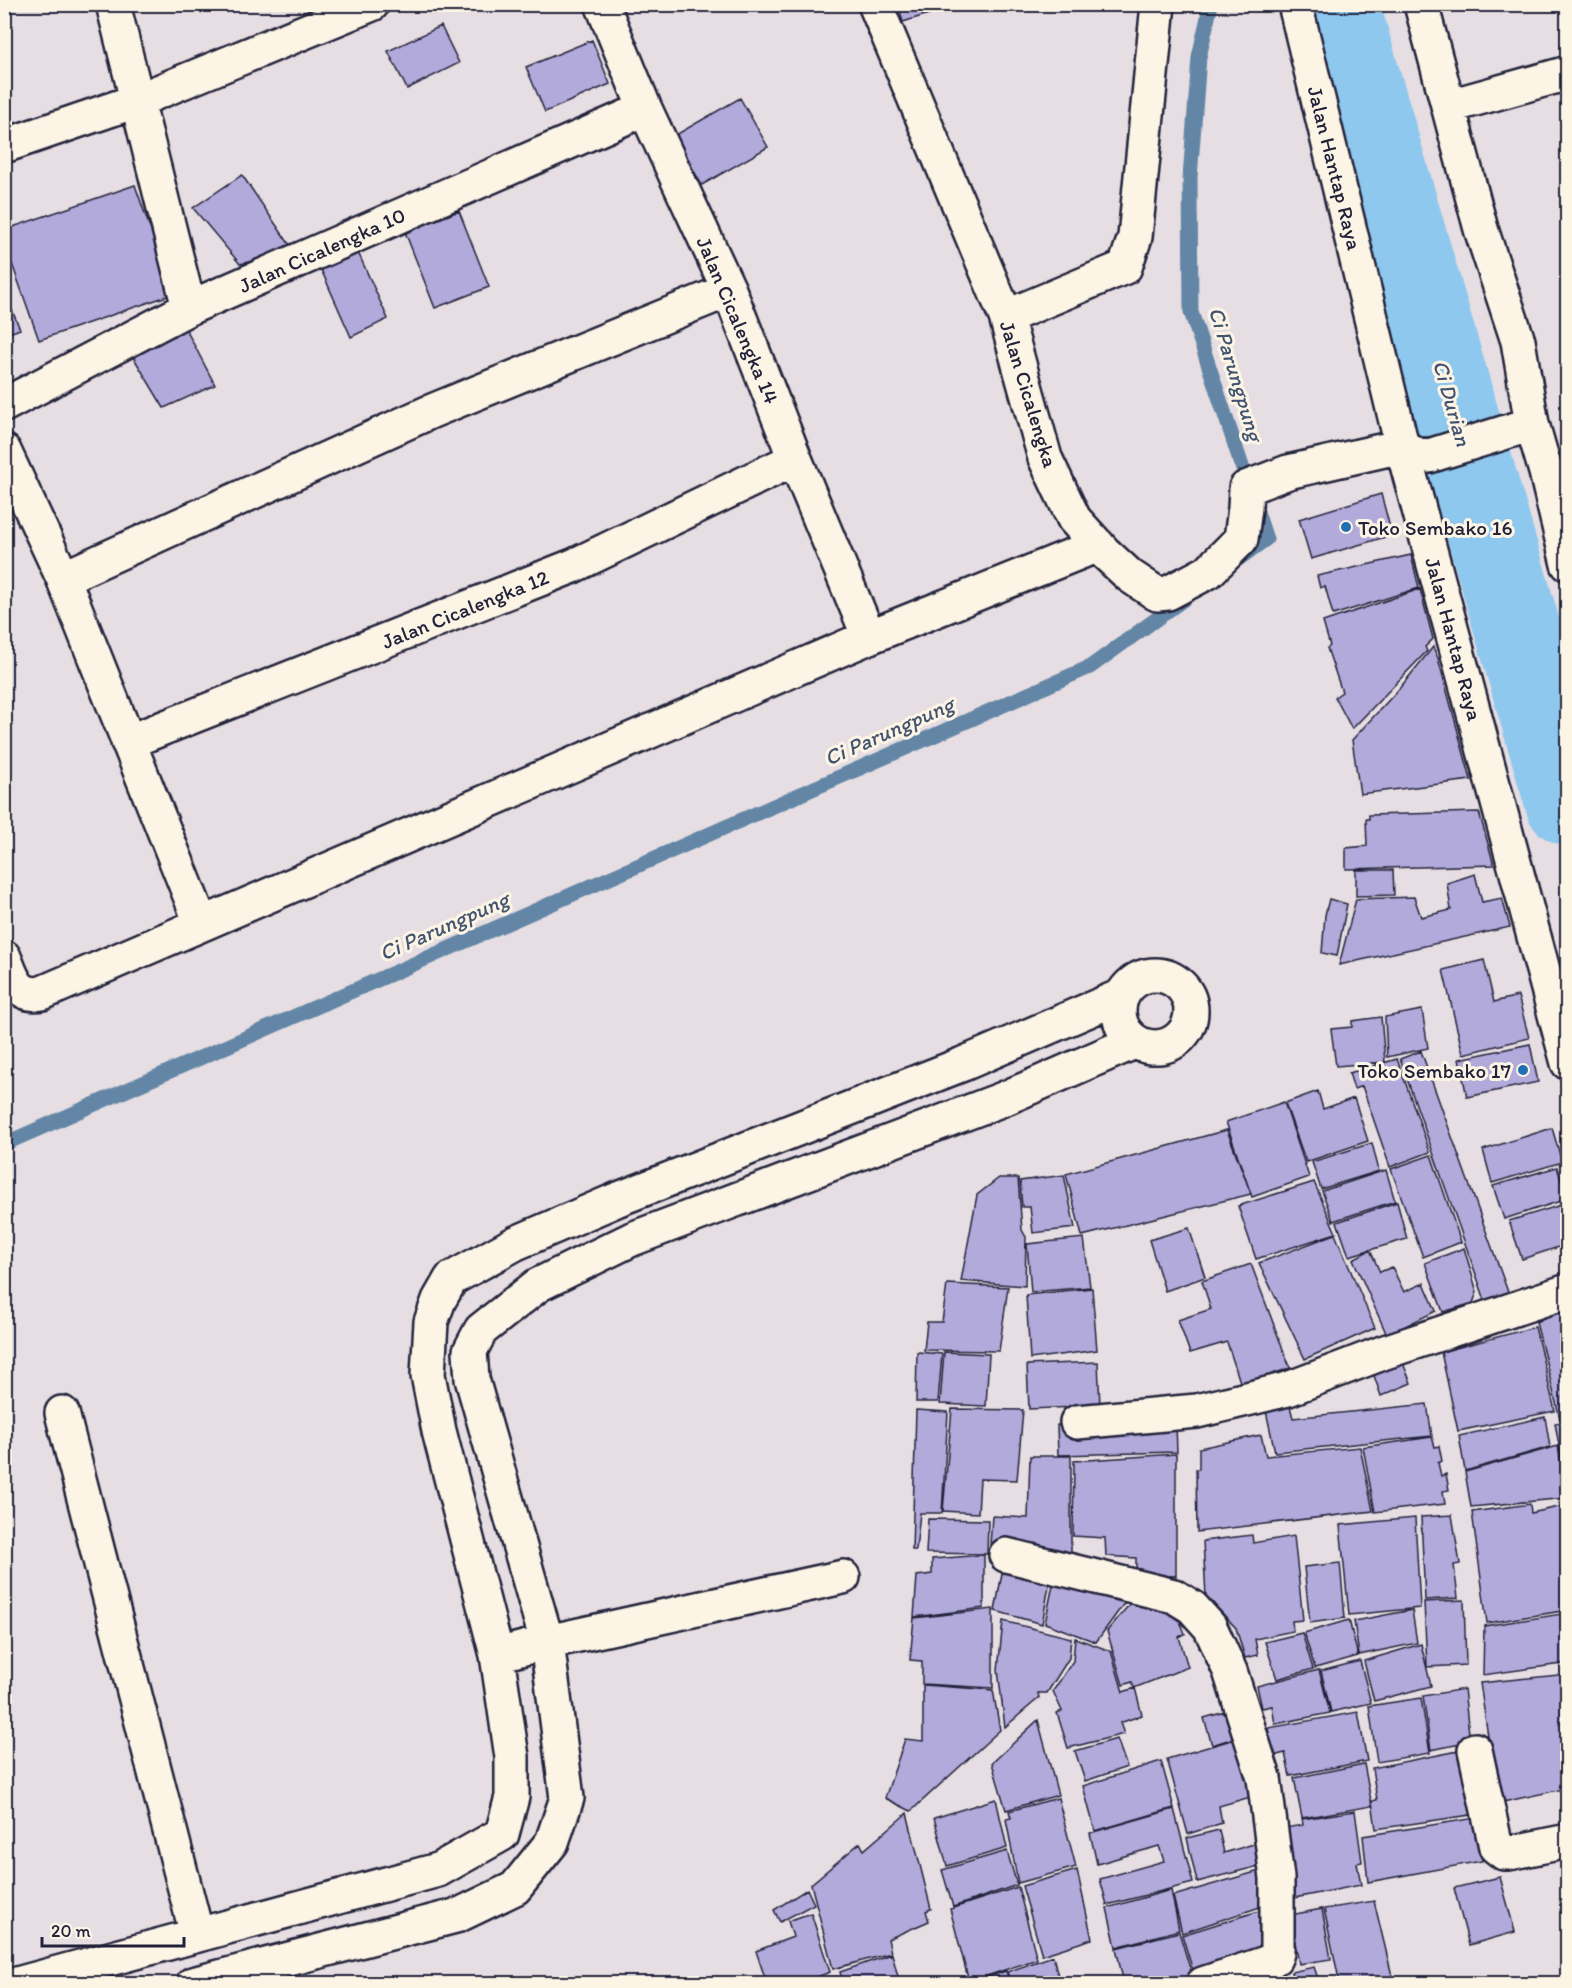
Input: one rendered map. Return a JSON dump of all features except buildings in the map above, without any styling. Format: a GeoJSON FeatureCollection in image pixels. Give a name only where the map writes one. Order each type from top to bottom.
{"type":"FeatureCollection","features":[{"type":"Feature","properties":{"kind":"street"},"geometry":{"type":"LineString","coordinates":[[113,4],[189,308]]}},
{"type":"Feature","properties":{"kind":"street","name":"Jalan Cicalengka 14"},"geometry":{"type":"LineString","coordinates":[[603,4],[645,109],[729,290],[795,459],[869,637]]}},
{"type":"Feature","properties":{"kind":"street","name":"Jalan Cicalengka"},"geometry":{"type":"LineString","coordinates":[[875,4],[1006,316],[1046,458],[1074,519],[1130,576],[1157,594],[1178,589],[1208,572],[1240,539],[1246,488],[1288,472],[1416,451],[1522,427]]}},
{"type":"Feature","properties":{"kind":"street"},"geometry":{"type":"LineString","coordinates":[[1006,316],[1125,267],[1135,237],[1158,4]]}},
{"type":"Feature","properties":{"kind":"street","name":"Jalan Hantap Raya"},"geometry":{"type":"LineString","coordinates":[[1295,4],[1416,451],[1568,1063]]}},
{"type":"Feature","properties":{"kind":"street"},"geometry":{"type":"LineString","coordinates":[[1421,4],[1481,229],[1518,341],[1522,427],[1557,468],[1568,564]]}},
{"type":"Feature","properties":{"kind":"street"},"geometry":{"type":"LineString","coordinates":[[4,146],[136,101],[356,8]]}},
{"type":"Feature","properties":{"kind":"street"},"geometry":{"type":"LineString","coordinates":[[1450,106],[1568,74]]}},
{"type":"Feature","properties":{"kind":"street","name":"Jalan Cicalengka 10"},"geometry":{"type":"LineString","coordinates":[[4,405],[189,308],[645,109]]}},
{"type":"Feature","properties":{"kind":"street"},"geometry":{"type":"LineString","coordinates":[[63,578],[432,411],[729,290]]}},
{"type":"Feature","properties":{"kind":"street"},"geometry":{"type":"LineString","coordinates":[[4,451],[63,578],[201,923]]}},
{"type":"Feature","properties":{"kind":"street","name":"Jalan Cicalengka 12"},"geometry":{"type":"LineString","coordinates":[[128,742],[573,566],[795,459]]}},
{"type":"Feature","properties":{"kind":"street"},"geometry":{"type":"LineString","coordinates":[[4,957],[19,988],[33,995],[42,993],[869,637],[1098,544]]}},
{"type":"Feature","properties":{"kind":"street"},"geometry":{"type":"LineString","coordinates":[[17,1983],[438,1870],[502,1834],[512,1797],[512,1757],[497,1654],[439,1431],[428,1375],[431,1322],[439,1300],[452,1279],[516,1243],[616,1200],[963,1064],[1121,996],[1133,981],[1152,974],[1170,978],[1185,990],[1192,1009],[1187,1028],[1175,1042],[1166,1047],[1145,1047],[1134,1042],[1125,1033],[1118,1014],[1121,996]]}},
{"type":"Feature","properties":{"kind":"street"},"geometry":{"type":"LineString","coordinates":[[193,1983],[459,1915],[515,1888],[552,1842],[567,1798],[547,1642],[472,1379],[470,1351],[481,1330],[538,1285],[632,1239],[1003,1099],[1134,1042]]}},
{"type":"Feature","properties":{"kind":"street"},"geometry":{"type":"LineString","coordinates":[[616,1200],[632,1239]]}},
{"type":"Feature","properties":{"kind":"street"},"geometry":{"type":"LineString","coordinates":[[1077,1422],[1197,1412],[1288,1389],[1385,1352],[1568,1291]]}},
{"type":"Feature","properties":{"kind":"street"},"geometry":{"type":"LineString","coordinates":[[62,1413],[197,1935]]}},
{"type":"Feature","properties":{"kind":"street"},"geometry":{"type":"LineString","coordinates":[[1006,1555],[1174,1596],[1192,1607],[1210,1628],[1230,1671],[1264,1778],[1277,1878],[1277,1953],[1268,1973],[1203,1983]]}},
{"type":"Feature","properties":{"kind":"street"},"geometry":{"type":"LineString","coordinates":[[497,1654],[843,1577]]}},
{"type":"Feature","properties":{"kind":"street"},"geometry":{"type":"LineString","coordinates":[[1475,1750],[1496,1847],[1504,1853],[1509,1853],[1568,1841]]}},
{"type":"Feature","properties":{"kind":"waterway","name":"Ci Parungpung"},"geometry":{"type":"LineString","coordinates":[[1211,4],[1199,57],[1190,178],[1191,312],[1266,539],[1237,560]]}},
{"type":"Feature","properties":{"kind":"waterway","name":"Ci Durian"},"geometry":{"type":"LineString","coordinates":[[1336,4],[1568,802]]}},
{"type":"Feature","properties":{"kind":"waterway","name":"Ci Parungpung"},"geometry":{"type":"LineString","coordinates":[[4,1144],[1090,667],[1184,599]]}},
{"type":"Feature","properties":{"kind":"place","name":"Toko Sembako 16"},"geometry":{"type":"Point","coordinates":[1346,527]}},
{"type":"Feature","properties":{"kind":"place","name":"Toko Sembako 17"},"geometry":{"type":"Point","coordinates":[1523,1070]}}]}
